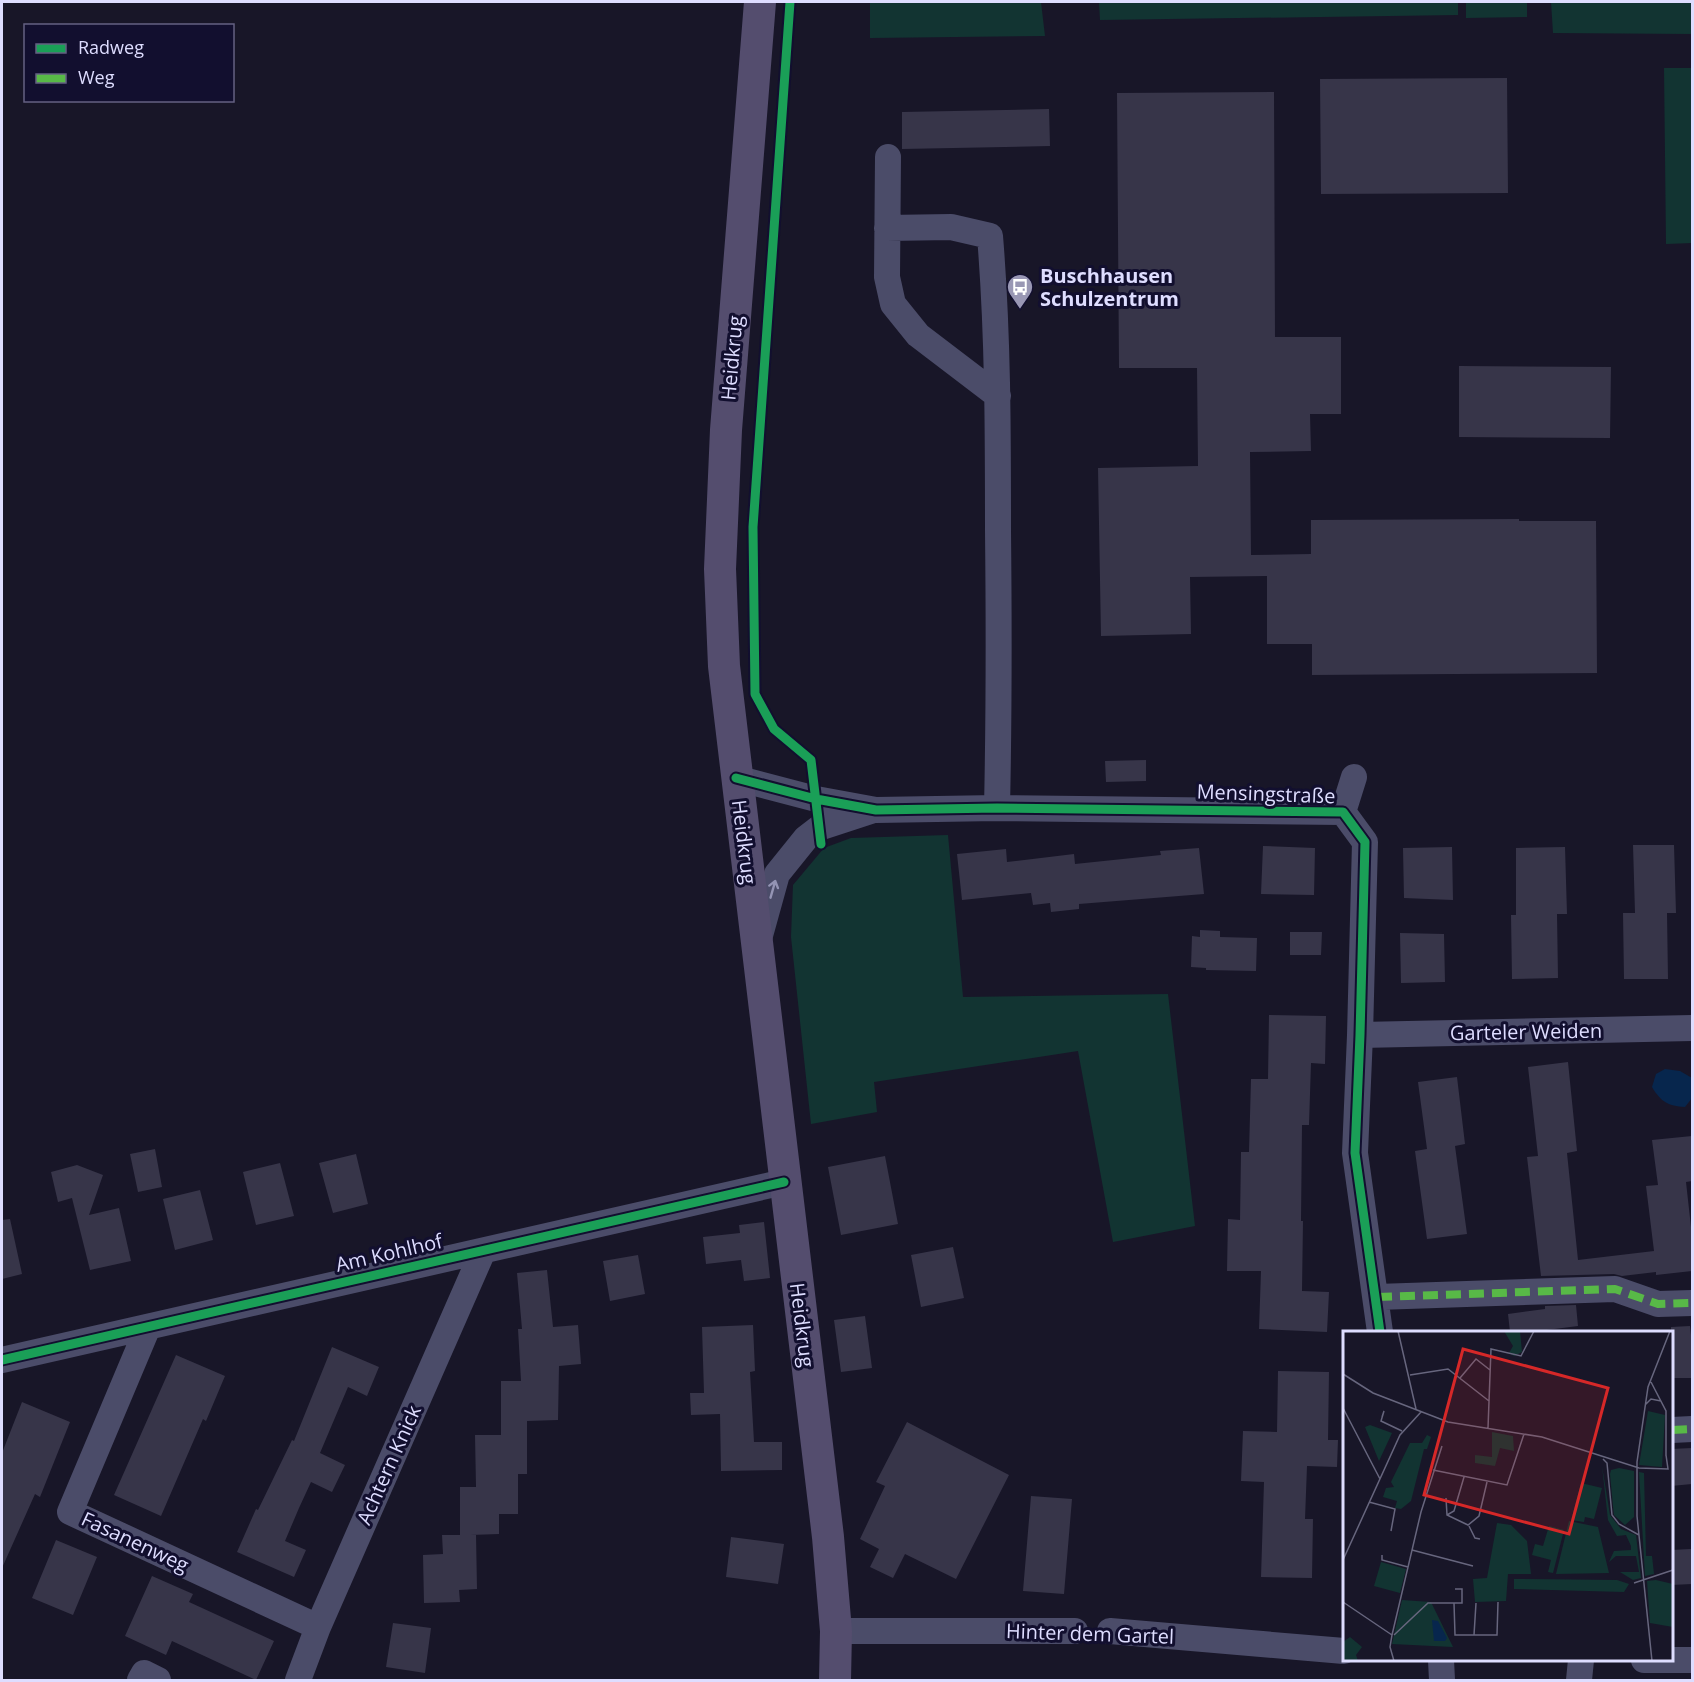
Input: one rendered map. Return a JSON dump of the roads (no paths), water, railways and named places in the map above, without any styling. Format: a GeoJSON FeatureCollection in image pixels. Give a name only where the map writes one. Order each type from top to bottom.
{"type":"FeatureCollection","features":[{"type":"Feature","properties":{"kind":"main road","name":"Heidkrug"},"geometry":{"type":"LineString","coordinates":[[760,2],[726,430],[720,569],[724,666],[828,1537],[836,1631],[836,1680]]}},
{"type":"Feature","properties":{"kind":"street"},"geometry":{"type":"LineString","coordinates":[[888,157],[887,277],[893,304],[918,335],[998,396]]}},
{"type":"Feature","properties":{"kind":"street"},"geometry":{"type":"LineString","coordinates":[[887,228],[951,227],[990,236],[998,396],[997,808]]}},
{"type":"Feature","properties":{"kind":"street"},"geometry":{"type":"LineString","coordinates":[[1343,812],[1354,777]]}},
{"type":"Feature","properties":{"kind":"street","name":"Mensingstraße"},"geometry":{"type":"LineString","coordinates":[[736,778],[816,799],[876,810],[997,808],[1343,812],[1365,842],[1355,1153],[1377,1297],[1380,1331]]}},
{"type":"Feature","properties":{"kind":"street","name":"Mensingstraße"},"geometry":{"type":"LineString","coordinates":[[757,945],[777,874],[806,838],[819,828],[876,810]]}},
{"type":"Feature","properties":{"kind":"street","name":"Garteler Weiden"},"geometry":{"type":"LineString","coordinates":[[1360,1035],[1692,1028]]}},
{"type":"Feature","properties":{"kind":"street","name":"Am Kohlhof"},"geometry":{"type":"LineString","coordinates":[[2,1360],[784,1182]]}},
{"type":"Feature","properties":{"kind":"street","name":"Achtern Knick"},"geometry":{"type":"LineString","coordinates":[[298,1680],[318,1627],[483,1251]]}},
{"type":"Feature","properties":{"kind":"street"},"geometry":{"type":"LineString","coordinates":[[1377,1297],[1616,1289],[1658,1304],[1692,1303]]}},
{"type":"Feature","properties":{"kind":"street","name":"Fasanenweg"},"geometry":{"type":"LineString","coordinates":[[148,1327],[70,1512],[318,1627]]}},
{"type":"Feature","properties":{"kind":"street"},"geometry":{"type":"LineString","coordinates":[[1673,1430],[1692,1429]]}},
{"type":"Feature","properties":{"kind":"street","name":"Hinter dem Gartel"},"geometry":{"type":"LineString","coordinates":[[836,1631],[1075,1631]]}},
{"type":"Feature","properties":{"kind":"street","name":"Hinter dem Gartel"},"geometry":{"type":"LineString","coordinates":[[1110,1631],[1343,1651]]}},
{"type":"Feature","properties":{"kind":"street"},"geometry":{"type":"LineString","coordinates":[[1673,1660],[1692,1660]]}},
{"type":"Feature","properties":{"kind":"street"},"geometry":{"type":"LineString","coordinates":[[1441,1661],[1442,1680]]}},
{"type":"Feature","properties":{"kind":"street"},"geometry":{"type":"LineString","coordinates":[[1579,1680],[1581,1661]]}},
{"type":"Feature","properties":{"kind":"street"},"geometry":{"type":"LineString","coordinates":[[140,1680],[144,1673],[158,1680]]}},
{"type":"Feature","properties":{"kind":"water"},"geometry":{"type":"Polygon","coordinates":[[[1665,1069],[1680,1071],[1692,1078],[1692,1098],[1685,1107],[1674,1106],[1666,1102],[1652,1087],[1656,1074],[1665,1069]]]}},
{"type":"Feature","properties":{"kind":"place","name":"Buschhausen Schulzentrum"},"geometry":{"type":"Point","coordinates":[1020,310]}}]}
